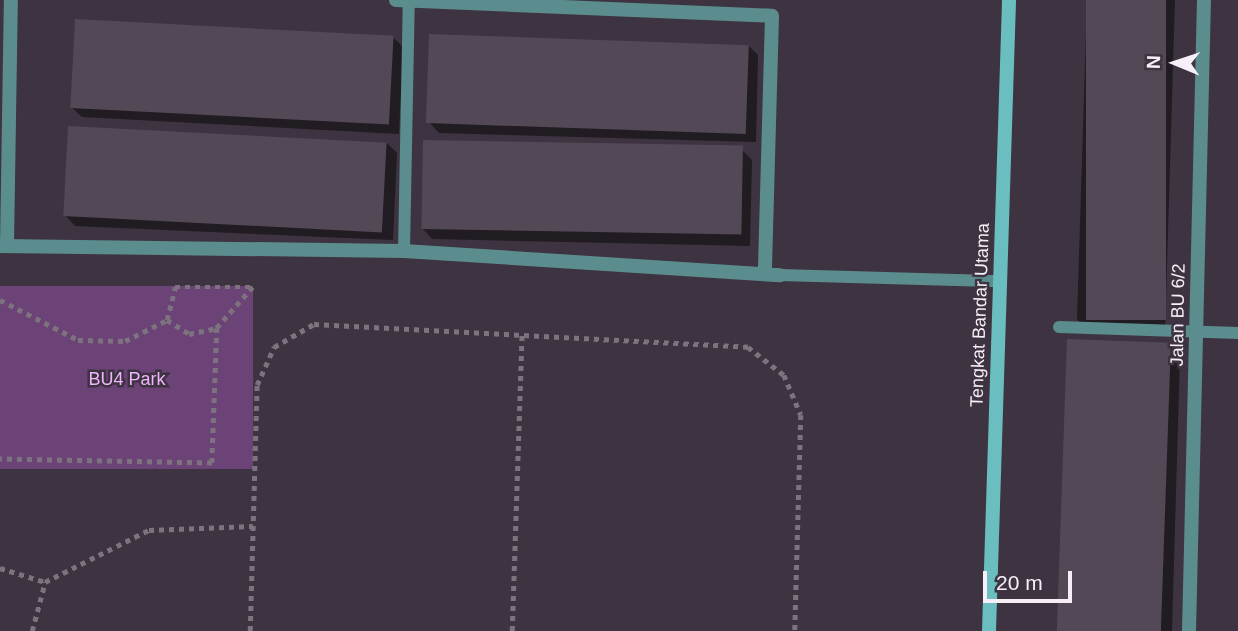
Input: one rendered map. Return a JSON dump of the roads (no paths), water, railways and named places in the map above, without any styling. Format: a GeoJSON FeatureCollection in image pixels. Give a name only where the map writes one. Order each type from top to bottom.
{"type":"FeatureCollection","features":[{"type":"Feature","properties":{"kind":"street"},"geometry":{"type":"LineString","coordinates":[[11,0],[3,246],[404,251],[780,275]]}},
{"type":"Feature","properties":{"kind":"street"},"geometry":{"type":"LineString","coordinates":[[396,0],[549,3],[772,16],[765,274]]}},
{"type":"Feature","properties":{"kind":"street","name":"Tengkat Bandar Utama"},"geometry":{"type":"LineString","coordinates":[[989,631],[1009,0]]}},
{"type":"Feature","properties":{"kind":"street","name":"Jalan BU 6/2"},"geometry":{"type":"LineString","coordinates":[[1189,631],[1204,0]]}},
{"type":"Feature","properties":{"kind":"lane"},"geometry":{"type":"LineString","coordinates":[[404,251],[409,1]]}},
{"type":"Feature","properties":{"kind":"lane"},"geometry":{"type":"LineString","coordinates":[[780,275],[1000,281]]}},
{"type":"Feature","properties":{"kind":"lane"},"geometry":{"type":"LineString","coordinates":[[1059,327],[1238,333]]}},
{"type":"Feature","properties":{"kind":"park label","name":"BU4 Park"},"geometry":{"type":"Point","coordinates":[127,379]}}]}
